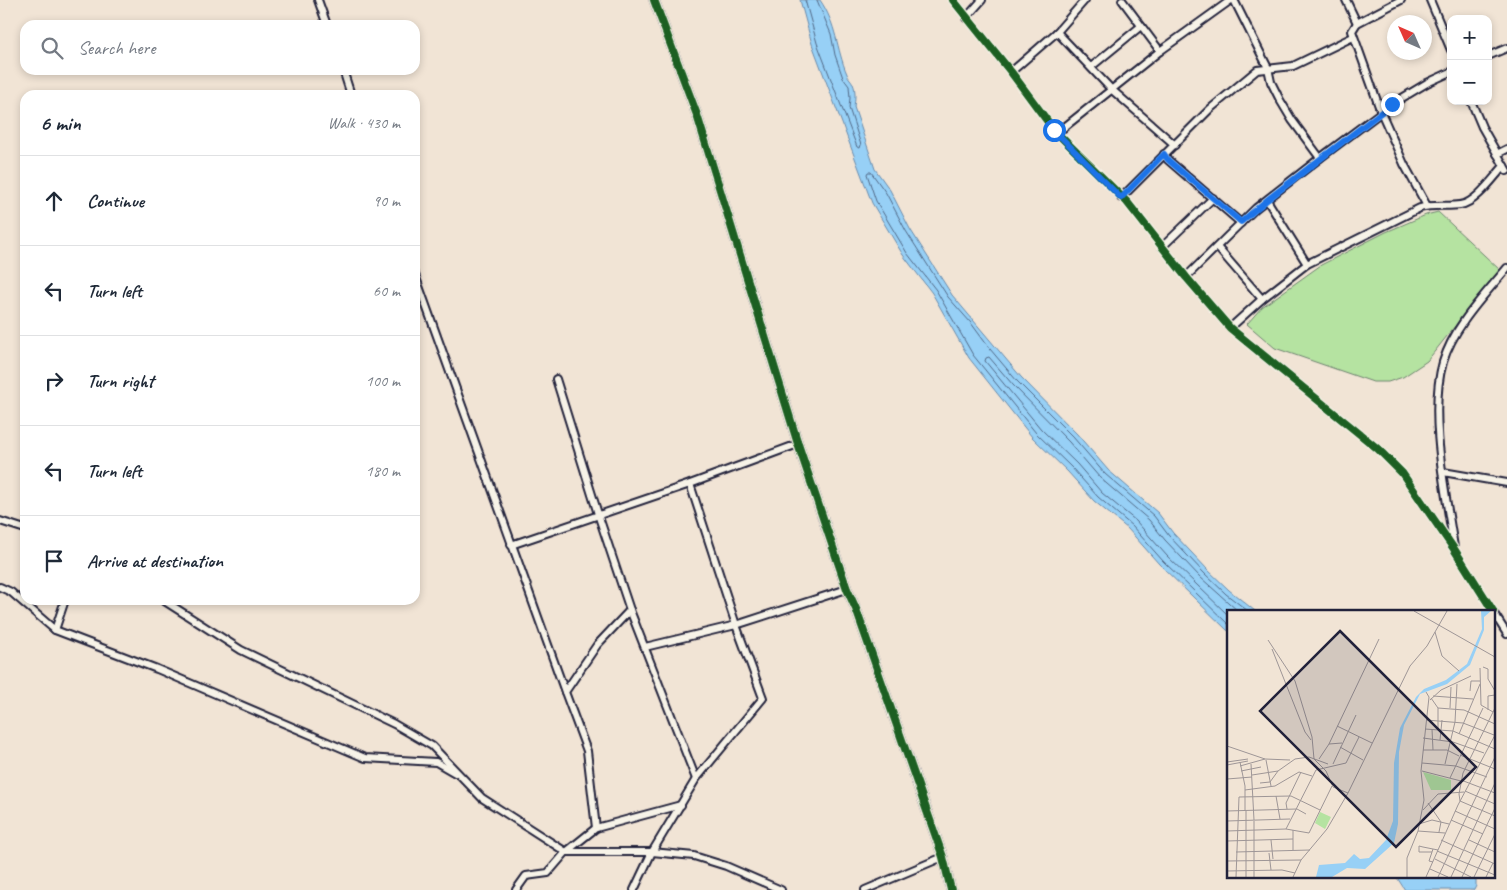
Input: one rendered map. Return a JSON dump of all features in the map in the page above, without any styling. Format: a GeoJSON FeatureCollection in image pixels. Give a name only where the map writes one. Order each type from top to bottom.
{"type":"FeatureCollection","features":[{"type":"Feature","properties":{"kind":"street"},"geometry":{"type":"LineString","coordinates":[[318,0],[325,20]]}},
{"type":"Feature","properties":{"kind":"street"},"geometry":{"type":"LineString","coordinates":[[654,0],[697,115],[798,444],[847,589],[856,609],[943,857],[951,890]]}},
{"type":"Feature","properties":{"kind":"street"},"geometry":{"type":"LineString","coordinates":[[953,0],[1011,72],[1057,134],[1127,202],[1186,277],[1230,328],[1378,449],[1402,473],[1454,549],[1492,610]]}},
{"type":"Feature","properties":{"kind":"street"},"geometry":{"type":"LineString","coordinates":[[966,18],[982,0]]}},
{"type":"Feature","properties":{"kind":"street"},"geometry":{"type":"LineString","coordinates":[[1011,72],[1057,32],[1085,0]]}},
{"type":"Feature","properties":{"kind":"street"},"geometry":{"type":"LineString","coordinates":[[1122,0],[1160,51]]}},
{"type":"Feature","properties":{"kind":"street"},"geometry":{"type":"LineString","coordinates":[[1057,134],[1160,51],[1232,0],[1268,68],[1271,82],[1280,100],[1320,158]]}},
{"type":"Feature","properties":{"kind":"street"},"geometry":{"type":"LineString","coordinates":[[1346,0],[1357,23]]}},
{"type":"Feature","properties":{"kind":"street"},"geometry":{"type":"LineString","coordinates":[[1401,0],[1357,23],[1352,31],[1381,112],[1404,164],[1427,206]]}},
{"type":"Feature","properties":{"kind":"street"},"geometry":{"type":"LineString","coordinates":[[1430,0],[1447,40]]}},
{"type":"Feature","properties":{"kind":"street"},"geometry":{"type":"LineString","coordinates":[[1090,67],[1141,26]]}},
{"type":"Feature","properties":{"kind":"street"},"geometry":{"type":"LineString","coordinates":[[1057,32],[1111,89],[1175,145]]}},
{"type":"Feature","properties":{"kind":"street"},"geometry":{"type":"LineString","coordinates":[[1121,198],[1210,109],[1251,74],[1257,70],[1293,66],[1353,37]]}},
{"type":"Feature","properties":{"kind":"street"},"geometry":{"type":"LineString","coordinates":[[1492,54],[1507,48]]}},
{"type":"Feature","properties":{"kind":"street"},"geometry":{"type":"LineString","coordinates":[[1186,277],[1241,222],[1320,158],[1381,112],[1427,83],[1447,74]]}},
{"type":"Feature","properties":{"kind":"street"},"geometry":{"type":"LineString","coordinates":[[344,75],[349,90]]}},
{"type":"Feature","properties":{"kind":"street"},"geometry":{"type":"LineString","coordinates":[[1230,328],[1262,299],[1307,264],[1427,206],[1461,205],[1470,202],[1506,169],[1482,127],[1473,105]]}},
{"type":"Feature","properties":{"kind":"street"},"geometry":{"type":"LineString","coordinates":[[1497,154],[1507,149]]}},
{"type":"Feature","properties":{"kind":"street"},"geometry":{"type":"LineString","coordinates":[[1164,154],[1168,160],[1241,222]]}},
{"type":"Feature","properties":{"kind":"street"},"geometry":{"type":"LineString","coordinates":[[1162,247],[1213,198]]}},
{"type":"Feature","properties":{"kind":"street"},"geometry":{"type":"LineString","coordinates":[[1267,200],[1307,264]]}},
{"type":"Feature","properties":{"kind":"street"},"geometry":{"type":"LineString","coordinates":[[1217,247],[1262,299]]}},
{"type":"Feature","properties":{"kind":"street"},"geometry":{"type":"LineString","coordinates":[[1454,549],[1443,472],[1438,405],[1443,362],[1455,336],[1468,316],[1507,268]]}},
{"type":"Feature","properties":{"kind":"street"},"geometry":{"type":"LineString","coordinates":[[420,289],[586,751],[596,828]]}},
{"type":"Feature","properties":{"kind":"street"},"geometry":{"type":"LineString","coordinates":[[556,379],[630,610],[696,779]]}},
{"type":"Feature","properties":{"kind":"street"},"geometry":{"type":"LineString","coordinates":[[511,545],[690,484],[798,444]]}},
{"type":"Feature","properties":{"kind":"street"},"geometry":{"type":"LineString","coordinates":[[1443,472],[1507,483]]}},
{"type":"Feature","properties":{"kind":"street"},"geometry":{"type":"LineString","coordinates":[[634,890],[652,852],[696,779],[763,698],[736,624],[690,484]]}},
{"type":"Feature","properties":{"kind":"street"},"geometry":{"type":"LineString","coordinates":[[0,521],[20,527]]}},
{"type":"Feature","properties":{"kind":"street"},"geometry":{"type":"LineString","coordinates":[[0,587],[11,592],[20,600]]}},
{"type":"Feature","properties":{"kind":"street"},"geometry":{"type":"LineString","coordinates":[[645,647],[736,624],[847,589]]}},
{"type":"Feature","properties":{"kind":"street"},"geometry":{"type":"LineString","coordinates":[[26,605],[55,630],[157,669],[365,758],[436,762],[462,777]]}},
{"type":"Feature","properties":{"kind":"street"},"geometry":{"type":"LineString","coordinates":[[55,630],[63,605]]}},
{"type":"Feature","properties":{"kind":"street"},"geometry":{"type":"LineString","coordinates":[[171,605],[241,650],[394,724],[432,746],[482,798],[566,852],[652,852],[694,856],[726,866],[781,890]]}},
{"type":"Feature","properties":{"kind":"street"},"geometry":{"type":"LineString","coordinates":[[565,692],[596,645],[630,610]]}},
{"type":"Feature","properties":{"kind":"street"},"geometry":{"type":"LineString","coordinates":[[1494,614],[1507,633]]}},
{"type":"Feature","properties":{"kind":"street"},"geometry":{"type":"LineString","coordinates":[[516,890],[526,876],[548,873],[566,852],[596,828],[681,804]]}},
{"type":"Feature","properties":{"kind":"street"},"geometry":{"type":"LineString","coordinates":[[865,890],[943,857]]}},
{"type":"Feature","properties":{"kind":"green space"},"geometry":{"type":"Polygon","coordinates":[[[1438,212],[1500,270],[1427,361],[1403,377],[1388,382],[1373,382],[1275,348],[1247,324],[1262,307],[1321,265],[1386,232],[1426,215],[1438,212]]]}},
{"type":"Feature","properties":{"kind":"water"},"geometry":{"type":"Polygon","coordinates":[[[800,0],[820,0],[826,9],[843,64],[854,86],[854,107],[875,169],[890,190],[910,229],[952,295],[1021,377],[1077,434],[1108,470],[1158,513],[1173,533],[1208,570],[1254,610],[1227,610],[1227,630],[1159,564],[1128,529],[1094,501],[1068,472],[1032,437],[969,358],[932,293],[903,255],[872,203],[812,44],[800,0]]]}},
{"type":"Feature","properties":{"kind":"water"},"geometry":{"type":"Polygon","coordinates":[[[1397,878],[1476,878],[1474,890],[1405,890],[1397,878]]]}},
{"type":"Feature","properties":{"kind":"cycle path"},"geometry":{"type":"LineString","coordinates":[[654,0],[697,115],[798,444],[847,589],[856,609],[943,857],[951,890]]}},
{"type":"Feature","properties":{"kind":"cycle path"},"geometry":{"type":"LineString","coordinates":[[953,0],[1011,72],[1054,130],[1127,202],[1186,277],[1230,328],[1378,449],[1402,473],[1454,549],[1492,610]]}},
{"type":"Feature","properties":{"kind":"route"},"geometry":{"type":"LineString","coordinates":[[1054,130],[1121,198],[1164,154],[1168,160],[1241,222],[1256,208],[1392,104]]}}]}
